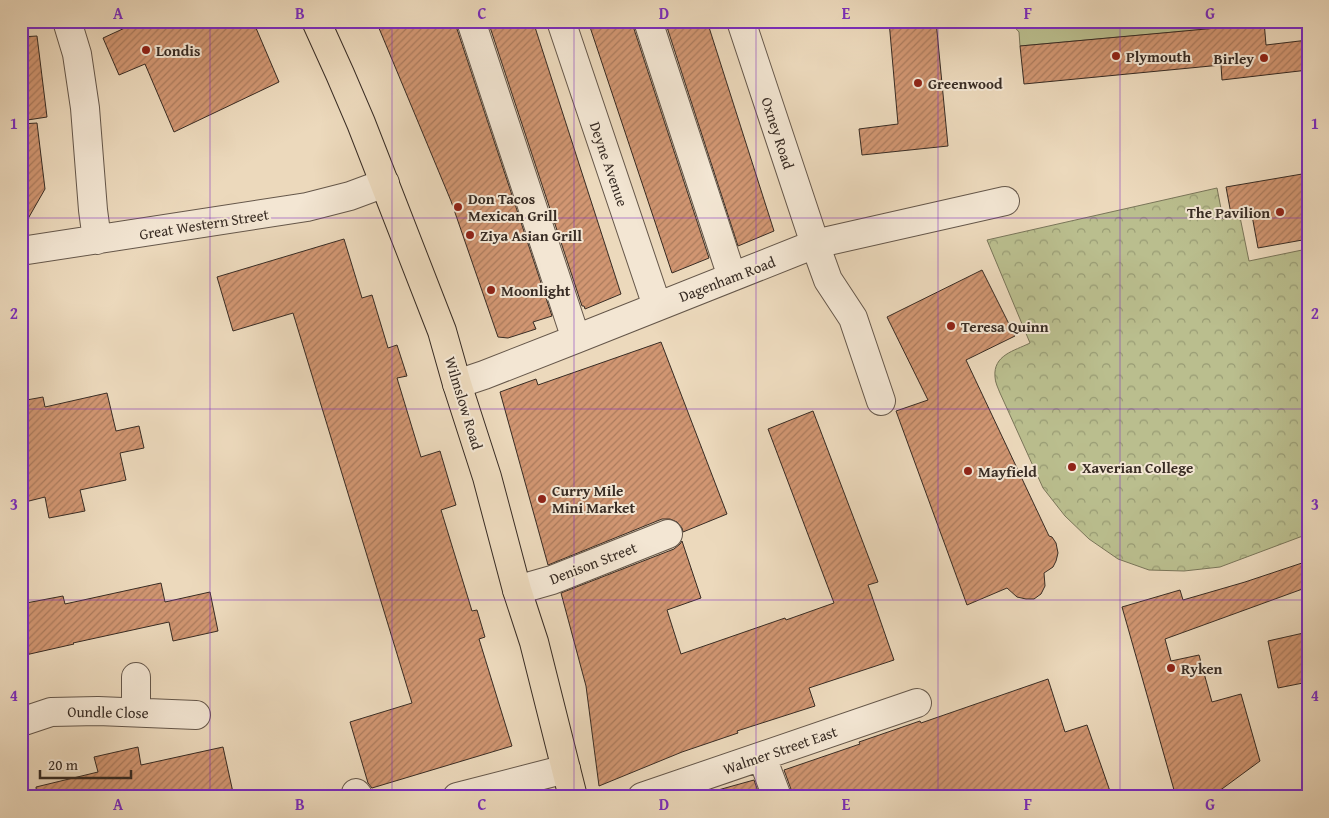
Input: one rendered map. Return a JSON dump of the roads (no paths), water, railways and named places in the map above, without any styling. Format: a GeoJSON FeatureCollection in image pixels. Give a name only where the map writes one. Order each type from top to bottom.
{"type":"FeatureCollection","features":[{"type":"Feature","properties":{"kind":"main road","name":"Wilmslow Road"},"geometry":{"type":"LineString","coordinates":[[316,21],[385,183],[442,331],[487,477],[517,590],[534,642],[573,797]]}},
{"type":"Feature","properties":{"kind":"street"},"geometry":{"type":"LineString","coordinates":[[67,21],[77,54],[85,108],[97,240]]}},
{"type":"Feature","properties":{"kind":"street"},"geometry":{"type":"LineString","coordinates":[[471,21],[576,339]]}},
{"type":"Feature","properties":{"kind":"street","name":"Deyne Avenue"},"geometry":{"type":"LineString","coordinates":[[561,21],[657,306]]}},
{"type":"Feature","properties":{"kind":"street"},"geometry":{"type":"LineString","coordinates":[[648,21],[732,277]]}},
{"type":"Feature","properties":{"kind":"street","name":"Oxney Road"},"geometry":{"type":"LineString","coordinates":[[741,21],[814,244],[828,280],[853,318],[881,401]]}},
{"type":"Feature","properties":{"kind":"street","name":"Great Western Street"},"geometry":{"type":"LineString","coordinates":[[21,251],[97,240],[180,236],[350,196],[385,183]]}},
{"type":"Feature","properties":{"kind":"street","name":"Dagenham Road"},"geometry":{"type":"LineString","coordinates":[[457,384],[576,339],[814,244],[1005,201]]}},
{"type":"Feature","properties":{"kind":"street","name":"Denison Street"},"geometry":{"type":"LineString","coordinates":[[517,590],[552,580],[668,534]]}},
{"type":"Feature","properties":{"kind":"street"},"geometry":{"type":"LineString","coordinates":[[136,677],[136,712]]}},
{"type":"Feature","properties":{"kind":"street","name":"Walmer Street East"},"geometry":{"type":"LineString","coordinates":[[642,797],[917,703]]}},
{"type":"Feature","properties":{"kind":"street","name":"Oundle Close"},"geometry":{"type":"LineString","coordinates":[[21,722],[51,712],[98,711],[196,715]]}},
{"type":"Feature","properties":{"kind":"street"},"geometry":{"type":"LineString","coordinates":[[762,757],[777,797]]}},
{"type":"Feature","properties":{"kind":"street"},"geometry":{"type":"LineString","coordinates":[[457,797],[566,769]]}},
{"type":"Feature","properties":{"kind":"place","name":"Londis"},"geometry":{"type":"Point","coordinates":[146,50]}},
{"type":"Feature","properties":{"kind":"place","name":"Plymouth"},"geometry":{"type":"Point","coordinates":[1116,56]}},
{"type":"Feature","properties":{"kind":"place","name":"Birley"},"geometry":{"type":"Point","coordinates":[1264,58]}},
{"type":"Feature","properties":{"kind":"place","name":"Greenwood"},"geometry":{"type":"Point","coordinates":[918,83]}},
{"type":"Feature","properties":{"kind":"place","name":"Don Tacos Mexican Grill"},"geometry":{"type":"Point","coordinates":[458,207]}},
{"type":"Feature","properties":{"kind":"place","name":"The Pavilion"},"geometry":{"type":"Point","coordinates":[1280,212]}},
{"type":"Feature","properties":{"kind":"place","name":"Ziya Asian Grill"},"geometry":{"type":"Point","coordinates":[470,235]}},
{"type":"Feature","properties":{"kind":"place","name":"Moonlight"},"geometry":{"type":"Point","coordinates":[491,290]}},
{"type":"Feature","properties":{"kind":"place","name":"Teresa Quinn"},"geometry":{"type":"Point","coordinates":[951,326]}},
{"type":"Feature","properties":{"kind":"place","name":"Xaverian College"},"geometry":{"type":"Point","coordinates":[1072,467]}},
{"type":"Feature","properties":{"kind":"place","name":"Mayfield"},"geometry":{"type":"Point","coordinates":[968,471]}},
{"type":"Feature","properties":{"kind":"place","name":"Curry Mile Mini Market"},"geometry":{"type":"Point","coordinates":[542,499]}},
{"type":"Feature","properties":{"kind":"place","name":"Ryken"},"geometry":{"type":"Point","coordinates":[1171,668]}}]}
